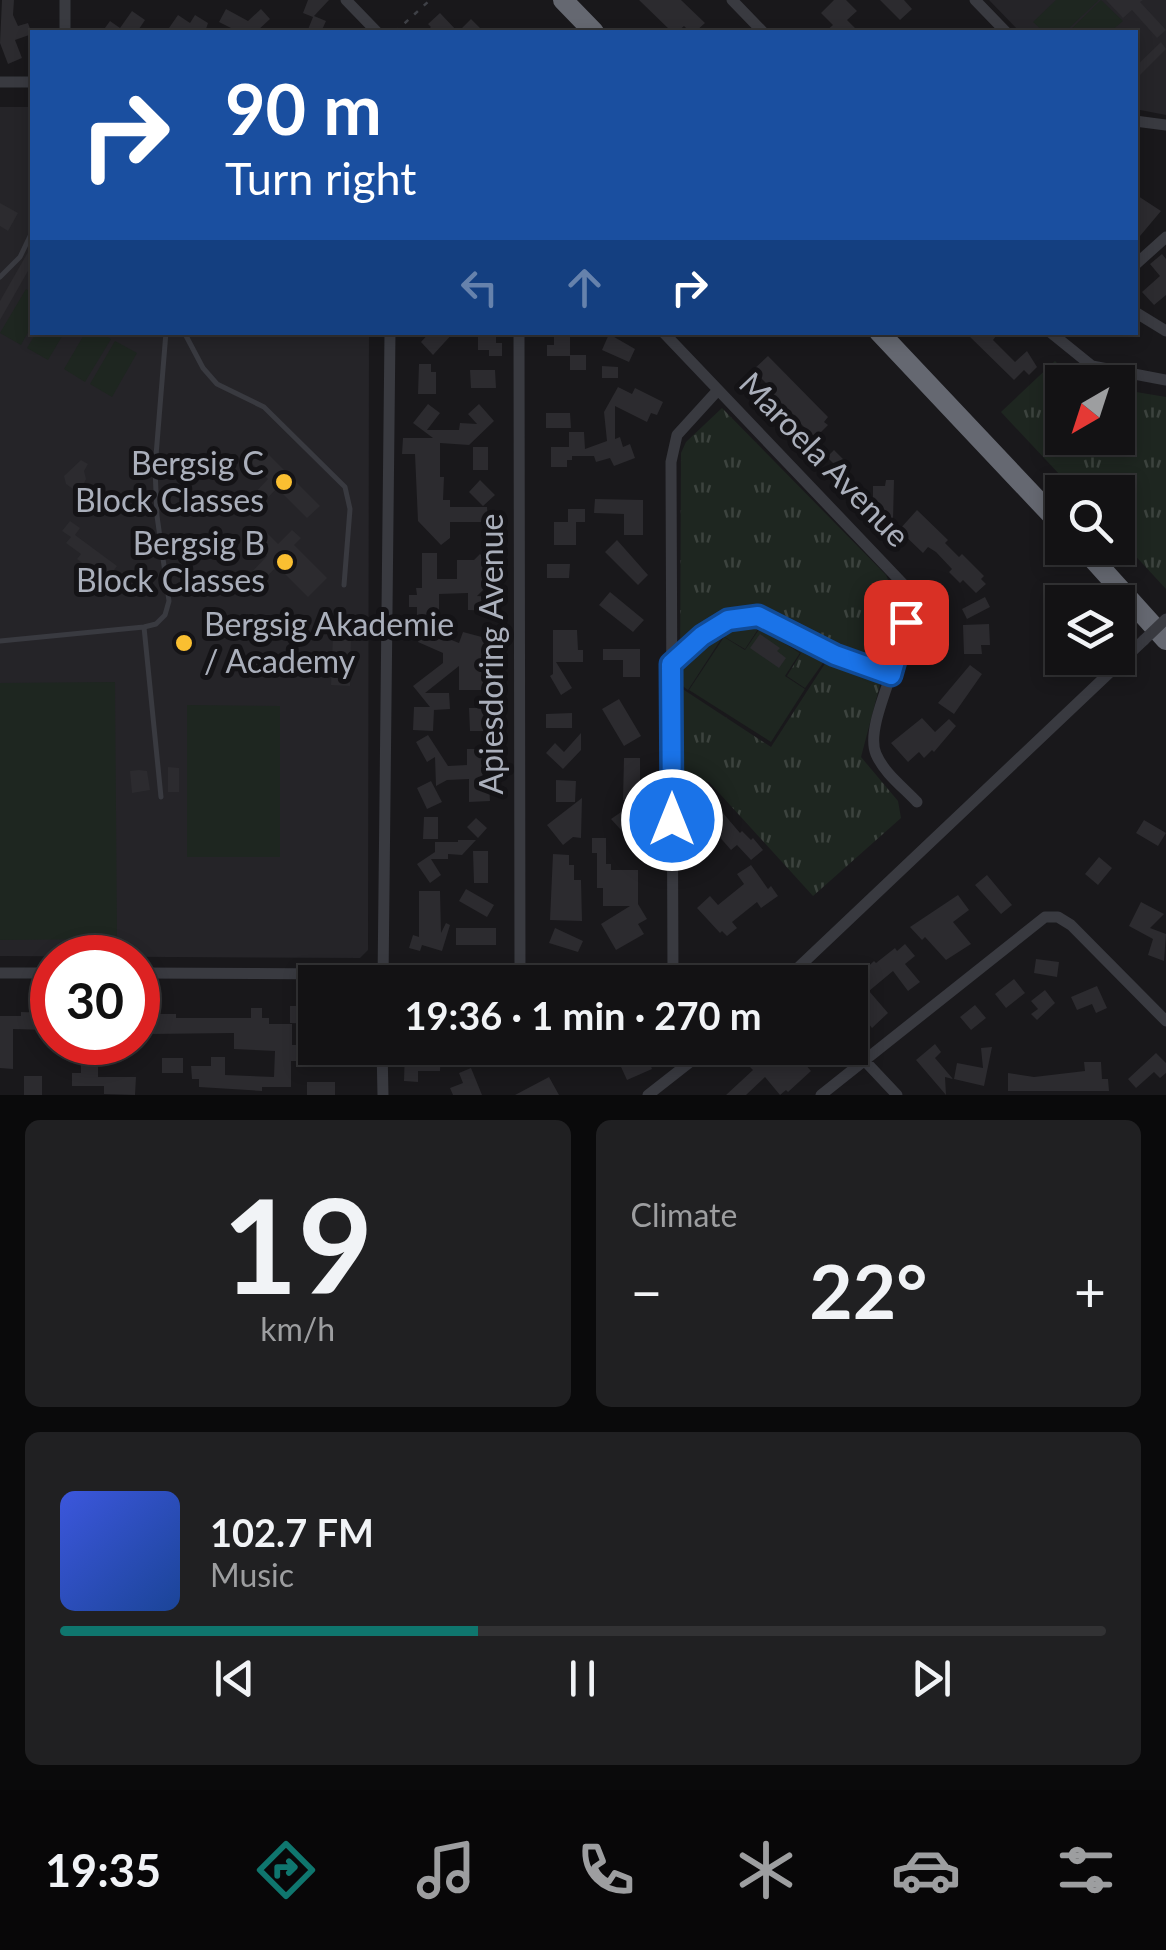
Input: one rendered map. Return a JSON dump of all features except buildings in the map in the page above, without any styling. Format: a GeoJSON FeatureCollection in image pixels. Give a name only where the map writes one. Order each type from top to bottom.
{"type":"FeatureCollection","features":[{"type":"Feature","properties":{"kind":"highway"},"geometry":{"type":"LineString","coordinates":[[564,0],[592,30]]}},
{"type":"Feature","properties":{"kind":"highway"},"geometry":{"type":"LineString","coordinates":[[882,335],[1045,508]]}},
{"type":"Feature","properties":{"kind":"highway"},"geometry":{"type":"LineString","coordinates":[[1098,565],[1166,640]]}},
{"type":"Feature","properties":{"kind":"street"},"geometry":{"type":"LineString","coordinates":[[65,0],[65,30]]}},
{"type":"Feature","properties":{"kind":"street"},"geometry":{"type":"LineString","coordinates":[[346,0],[375,30]]}},
{"type":"Feature","properties":{"kind":"street"},"geometry":{"type":"LineString","coordinates":[[732,0],[761,30]]}},
{"type":"Feature","properties":{"kind":"street"},"geometry":{"type":"LineString","coordinates":[[975,0],[1004,30]]}},
{"type":"Feature","properties":{"kind":"street"},"geometry":{"type":"LineString","coordinates":[[0,82],[30,82]]}},
{"type":"Feature","properties":{"kind":"street"},"geometry":{"type":"LineString","coordinates":[[1138,121],[1166,126]]}},
{"type":"Feature","properties":{"kind":"street"},"geometry":{"type":"LineString","coordinates":[[1138,262],[1166,236]]}},
{"type":"Feature","properties":{"kind":"street"},"geometry":{"type":"LineString","coordinates":[[1138,314],[1166,331]]}},
{"type":"Feature","properties":{"kind":"street"},"geometry":{"type":"LineString","coordinates":[[384,965],[390,335]]}},
{"type":"Feature","properties":{"kind":"street","name":"Apiesdoring Avenue"},"geometry":{"type":"LineString","coordinates":[[519,335],[520,965]]}},
{"type":"Feature","properties":{"kind":"street","name":"Maroela Avenue"},"geometry":{"type":"LineString","coordinates":[[666,335],[902,579],[908,604],[872,739],[882,767],[917,802]]}},
{"type":"Feature","properties":{"kind":"street"},"geometry":{"type":"LineString","coordinates":[[1060,336],[1080,359],[1098,368],[1166,380]]}},
{"type":"Feature","properties":{"kind":"street"},"geometry":{"type":"LineString","coordinates":[[672,965],[672,450],[682,428],[718,390]]}},
{"type":"Feature","properties":{"kind":"street"},"geometry":{"type":"LineString","coordinates":[[801,965],[1166,619]]}},
{"type":"Feature","properties":{"kind":"street"},"geometry":{"type":"LineString","coordinates":[[868,1057],[1038,921],[1058,917],[1166,1021]]}},
{"type":"Feature","properties":{"kind":"street"},"geometry":{"type":"LineString","coordinates":[[0,972],[30,973]]}},
{"type":"Feature","properties":{"kind":"street"},"geometry":{"type":"LineString","coordinates":[[160,974],[298,977]]}},
{"type":"Feature","properties":{"kind":"street"},"geometry":{"type":"LineString","coordinates":[[868,1064],[897,1095]]}},
{"type":"Feature","properties":{"kind":"street"},"geometry":{"type":"LineString","coordinates":[[382,1065],[383,1095]]}},
{"type":"Feature","properties":{"kind":"street"},"geometry":{"type":"LineString","coordinates":[[648,1095],[686,1065]]}},
{"type":"Feature","properties":{"kind":"street"},"geometry":{"type":"LineString","coordinates":[[821,1095],[858,1065]]}},
{"type":"Feature","properties":{"kind":"lane"},"geometry":{"type":"LineString","coordinates":[[0,276],[20,257],[30,236]]}},
{"type":"Feature","properties":{"kind":"lane"},"geometry":{"type":"LineString","coordinates":[[0,641],[144,626],[156,624],[165,615],[169,601],[157,516],[155,468],[166,335]]}},
{"type":"Feature","properties":{"kind":"lane"},"geometry":{"type":"LineString","coordinates":[[186,335],[203,368],[217,384],[264,407],[345,487],[350,509],[344,585]]}},
{"type":"Feature","properties":{"kind":"lane"},"geometry":{"type":"LineString","coordinates":[[671,664],[702,636],[728,620],[758,616],[835,655],[891,675]]}},
{"type":"Feature","properties":{"kind":"lane"},"geometry":{"type":"LineString","coordinates":[[144,626],[161,797]]}},
{"type":"Feature","properties":{"kind":"path"},"geometry":{"type":"LineString","coordinates":[[398,30],[430,0]]}},
{"type":"Feature","properties":{"kind":"shaded area"},"geometry":{"type":"Polygon","coordinates":[[[989,0],[1166,0],[1166,115],[1138,110],[1138,30],[1018,30],[989,0]]]}},
{"type":"Feature","properties":{"kind":"shaded area","name":"Bergsig Akademie / Academy"},"geometry":{"type":"Polygon","coordinates":[[[0,107],[30,107],[30,335],[369,337],[368,950],[360,958],[160,957],[160,935],[30,935],[30,956],[0,956],[0,107]]]}},
{"type":"Feature","properties":{"kind":"green space"},"geometry":{"type":"Polygon","coordinates":[[[1056,0],[1099,0],[1067,30],[1042,30],[1033,22],[1056,0]]]}},
{"type":"Feature","properties":{"kind":"green space"},"geometry":{"type":"Polygon","coordinates":[[[1101,0],[1123,21],[1112,30],[1070,30],[1101,0]]]}},
{"type":"Feature","properties":{"kind":"green space"},"geometry":{"type":"Polygon","coordinates":[[[26,289],[30,292],[30,329],[21,345],[0,333],[26,289]]]}},
{"type":"Feature","properties":{"kind":"green space"},"geometry":{"type":"Polygon","coordinates":[[[35,335],[63,335],[48,360],[27,348],[35,335]]]}},
{"type":"Feature","properties":{"kind":"green space"},"geometry":{"type":"Polygon","coordinates":[[[84,335],[111,339],[85,382],[64,369],[84,335]]]}},
{"type":"Feature","properties":{"kind":"green space"},"geometry":{"type":"Polygon","coordinates":[[[115,341],[137,353],[112,397],[90,384],[115,341]]]}},
{"type":"Feature","properties":{"kind":"green space"},"geometry":{"type":"Polygon","coordinates":[[[1045,370],[1045,455],[1135,455],[1135,392],[1166,397],[1166,589],[1135,555],[1135,475],[1060,475],[1001,412],[1045,370]]]}},
{"type":"Feature","properties":{"kind":"green space"},"geometry":{"type":"Polygon","coordinates":[[[722,408],[886,575],[895,615],[882,679],[825,660],[805,688],[787,676],[801,653],[760,626],[745,649],[723,636],[688,690],[680,684],[681,453],[686,442],[722,408]]]}},
{"type":"Feature","properties":{"kind":"green space"},"geometry":{"type":"Polygon","coordinates":[[[760,628],[800,653],[785,676],[805,689],[771,742],[689,690],[724,637],[745,650],[760,628]]]}},
{"type":"Feature","properties":{"kind":"green space"},"geometry":{"type":"Polygon","coordinates":[[[826,662],[881,681],[861,757],[898,801],[901,818],[813,896],[709,782],[680,783],[681,688],[771,747],[826,662]]]}},
{"type":"Feature","properties":{"kind":"green space"},"geometry":{"type":"Polygon","coordinates":[[[115,682],[117,935],[30,935],[30,940],[0,940],[0,683],[115,682]]]}},
{"type":"Feature","properties":{"kind":"green space"},"geometry":{"type":"Polygon","coordinates":[[[187,705],[280,706],[280,857],[187,857],[187,705]]]}},
{"type":"Feature","properties":{"kind":"place","name":"Bergsig C Block Classes"},"geometry":{"type":"Point","coordinates":[284,482]}},
{"type":"Feature","properties":{"kind":"place","name":"Bergsig B Block Classes"},"geometry":{"type":"Point","coordinates":[285,562]}},
{"type":"Feature","properties":{"kind":"place","name":"Bergsig Akademie / Academy"},"geometry":{"type":"Point","coordinates":[184,643]}},
{"type":"Feature","properties":{"kind":"route"},"geometry":{"type":"LineString","coordinates":[[672,820],[671,664],[702,636],[728,620],[758,616],[835,655],[891,675],[906,622]]}}]}
